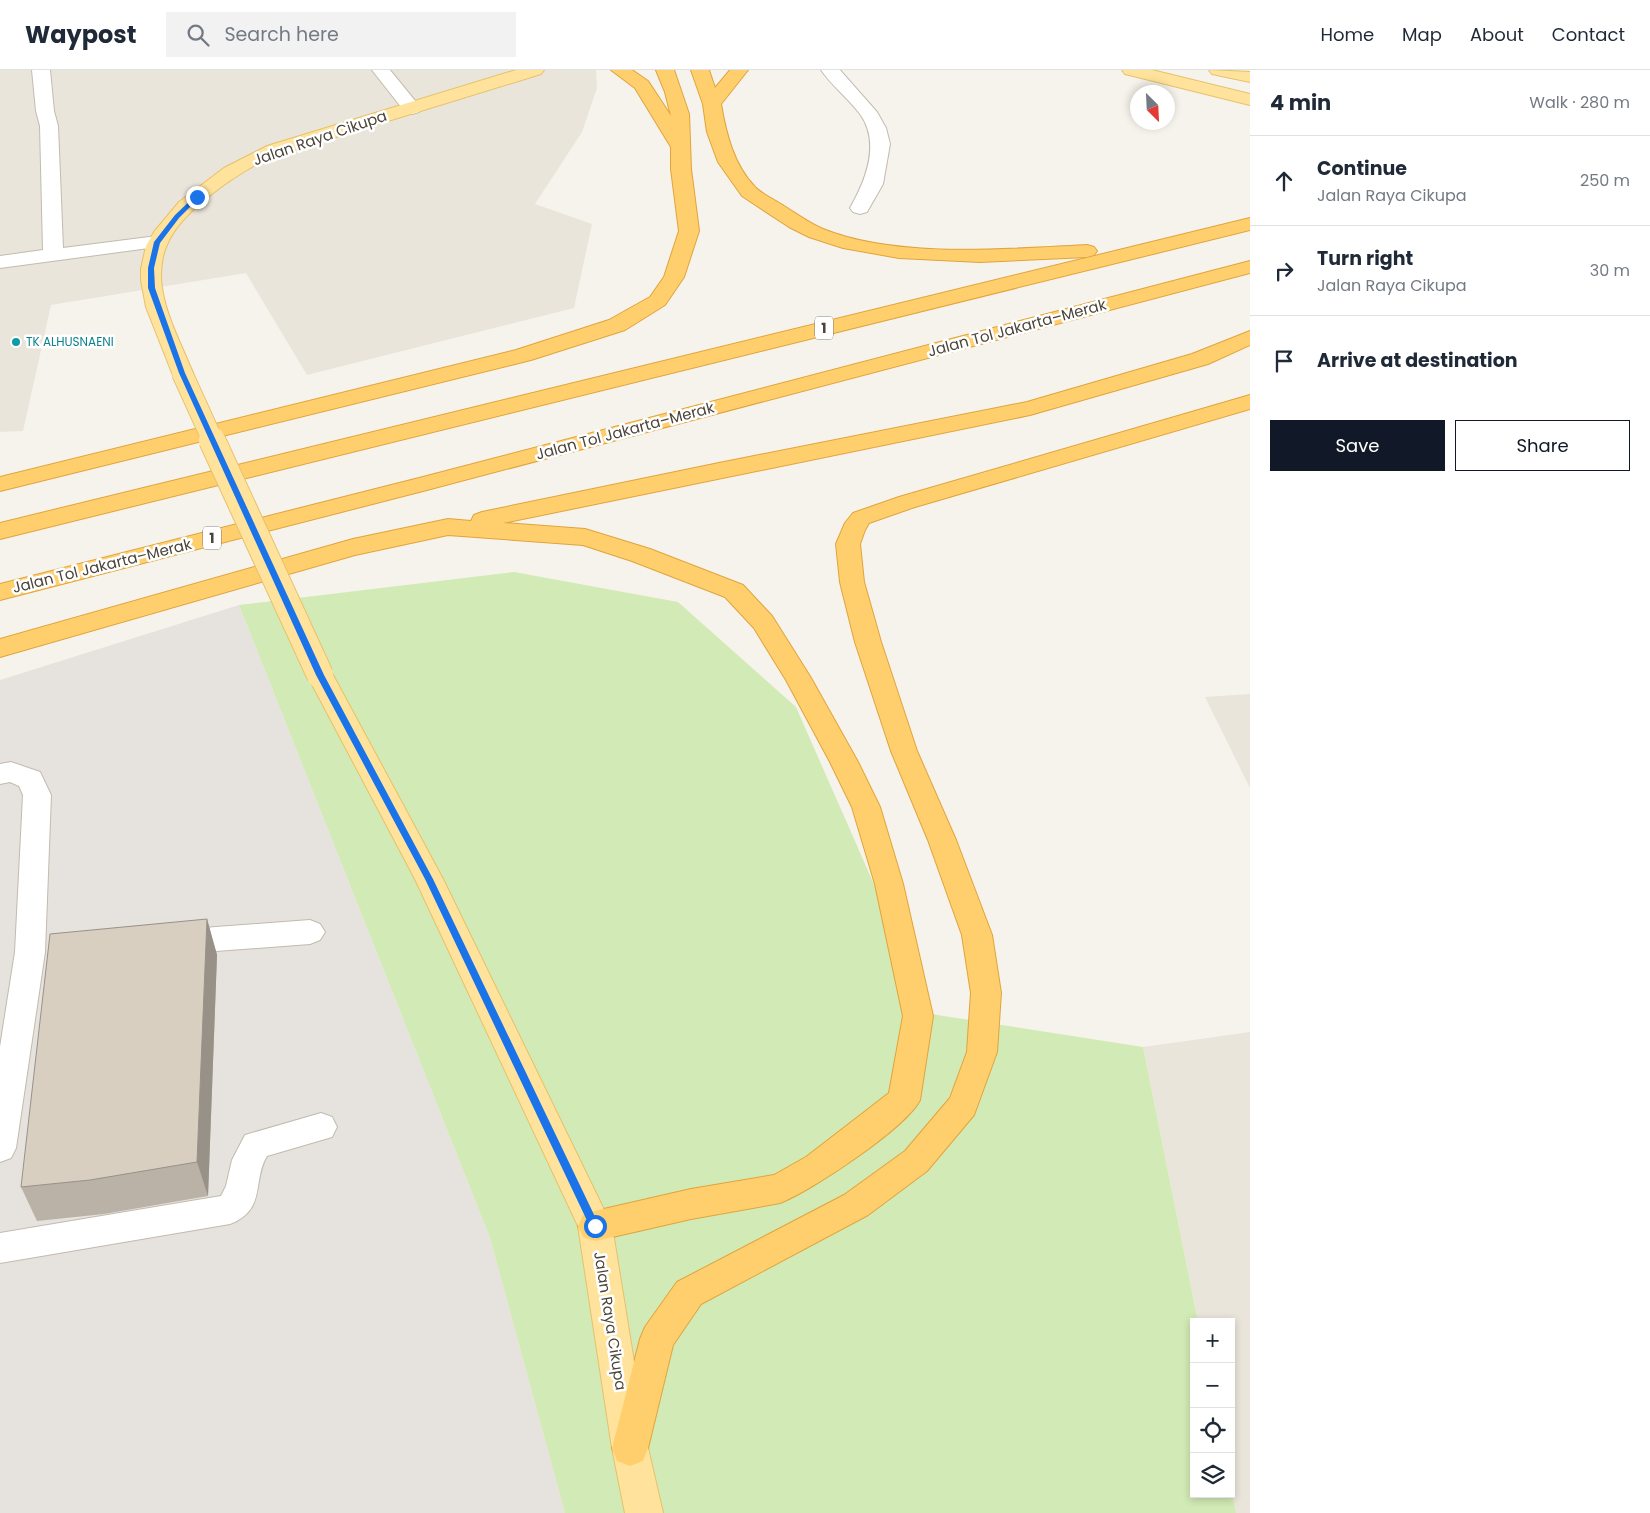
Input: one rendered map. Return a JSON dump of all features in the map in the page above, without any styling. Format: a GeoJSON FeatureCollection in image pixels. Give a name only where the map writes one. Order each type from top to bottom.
{"type":"FeatureCollection","features":[{"type":"Feature","properties":{"kind":"highway"},"geometry":{"type":"LineString","coordinates":[[620,70],[642,85],[681,149]]}},
{"type":"Feature","properties":{"kind":"highway"},"geometry":{"type":"LineString","coordinates":[[0,484],[523,355],[617,325],[658,302],[674,277],[689,231],[681,169],[680,114],[665,70]]}},
{"type":"Feature","properties":{"kind":"highway"},"geometry":{"type":"LineString","coordinates":[[700,70],[712,104],[716,132],[728,162],[749,192],[816,233],[843,242],[899,252],[980,256],[1149,249]]}},
{"type":"Feature","properties":{"kind":"highway"},"geometry":{"type":"LineString","coordinates":[[712,104],[739,70]]}},
{"type":"Feature","properties":{"kind":"highway","name":"1"},"geometry":{"type":"LineString","coordinates":[[0,531],[1250,224]]}},
{"type":"Feature","properties":{"kind":"highway","name":"Jalan Tol Jakarta–Merak"},"geometry":{"type":"LineString","coordinates":[[0,592],[423,484],[1250,267]]}},
{"type":"Feature","properties":{"kind":"highway"},"geometry":{"type":"LineString","coordinates":[[0,648],[353,547],[728,468],[1030,408],[1200,359],[1250,337]]}},
{"type":"Feature","properties":{"kind":"highway"},"geometry":{"type":"LineString","coordinates":[[630,1448],[657,1339],[689,1293],[856,1205],[916,1161],[963,1105],[982,1052],[986,992],[978,935],[942,840],[904,751],[868,642],[852,582],[848,544],[854,529],[861,518],[907,502],[1250,402]]}},
{"type":"Feature","properties":{"kind":"highway"},"geometry":{"type":"LineString","coordinates":[[448,527],[585,538],[642,555],[734,591],[763,622],[798,678],[844,762],[866,807],[889,884],[910,973],[918,1016],[904,1100],[861,1136],[817,1167],[780,1188],[691,1204],[595,1226]]}},
{"type":"Feature","properties":{"kind":"main road","name":"Jalan Raya Cikupa"},"geometry":{"type":"LineString","coordinates":[[535,70],[354,124],[257,156],[219,180],[197,197],[177,217],[157,242],[151,268],[152,288],[182,373],[320,675],[429,879],[595,1226],[630,1448],[644,1513]]}},
{"type":"Feature","properties":{"kind":"main road"},"geometry":{"type":"LineString","coordinates":[[1131,70],[1250,100]]}},
{"type":"Feature","properties":{"kind":"main road"},"geometry":{"type":"LineString","coordinates":[[1218,70],[1250,77]]}},
{"type":"Feature","properties":{"kind":"street"},"geometry":{"type":"LineString","coordinates":[[41,70],[45,111],[49,126],[53,256]]}},
{"type":"Feature","properties":{"kind":"street"},"geometry":{"type":"LineString","coordinates":[[381,70],[412,108]]}},
{"type":"Feature","properties":{"kind":"street"},"geometry":{"type":"LineString","coordinates":[[835,77],[868,112],[877,128],[881,144],[873,184],[860,208]]}},
{"type":"Feature","properties":{"kind":"street"},"geometry":{"type":"LineString","coordinates":[[0,262],[157,242]]}},
{"type":"Feature","properties":{"kind":"street"},"geometry":{"type":"LineString","coordinates":[[0,774],[12,772],[30,779],[37,795],[30,952],[0,1148]]}},
{"type":"Feature","properties":{"kind":"street"},"geometry":{"type":"LineString","coordinates":[[145,944],[310,932]]}},
{"type":"Feature","properties":{"kind":"street"},"geometry":{"type":"LineString","coordinates":[[30,952],[58,950]]}},
{"type":"Feature","properties":{"kind":"street"},"geometry":{"type":"LineString","coordinates":[[0,1248],[230,1209],[241,1197],[250,1152],[256,1145],[321,1127]]}},
{"type":"Feature","properties":{"kind":"shaded area"},"geometry":{"type":"Polygon","coordinates":[[[0,70],[596,70],[597,88],[582,132],[535,204],[592,224],[574,308],[307,375],[246,273],[51,305],[23,431],[0,432],[0,70]]]}},
{"type":"Feature","properties":{"kind":"shaded area"},"geometry":{"type":"Polygon","coordinates":[[[239,605],[490,1238],[565,1513],[0,1513],[0,680],[239,605]]]}},
{"type":"Feature","properties":{"kind":"shaded area"},"geometry":{"type":"Polygon","coordinates":[[[1250,694],[1250,788],[1205,697],[1250,694]]]}},
{"type":"Feature","properties":{"kind":"shaded area"},"geometry":{"type":"Polygon","coordinates":[[[1250,1032],[1250,1513],[1236,1513],[1233,1498],[1235,1498],[1235,1318],[1197,1318],[1143,1047],[1250,1032]]]}},
{"type":"Feature","properties":{"kind":"green space"},"geometry":{"type":"Polygon","coordinates":[[[514,572],[678,602],[796,707],[931,1014],[1143,1047],[1197,1318],[1190,1318],[1190,1498],[1233,1498],[1236,1513],[565,1513],[490,1238],[239,605],[514,572]]]}},
{"type":"Feature","properties":{"kind":"building"},"geometry":{"type":"Polygon","coordinates":[[[207,919],[197,1162],[90,1180],[21,1187],[50,934],[207,919]]]}},
{"type":"Feature","properties":{"kind":"place","name":"TK ALHUSNAENI"},"geometry":{"type":"Point","coordinates":[16,342]}},
{"type":"Feature","properties":{"kind":"route"},"geometry":{"type":"LineString","coordinates":[[197,197],[162,234],[157,242],[151,268],[152,288],[182,373],[320,675],[429,879],[595,1226]]}}]}
